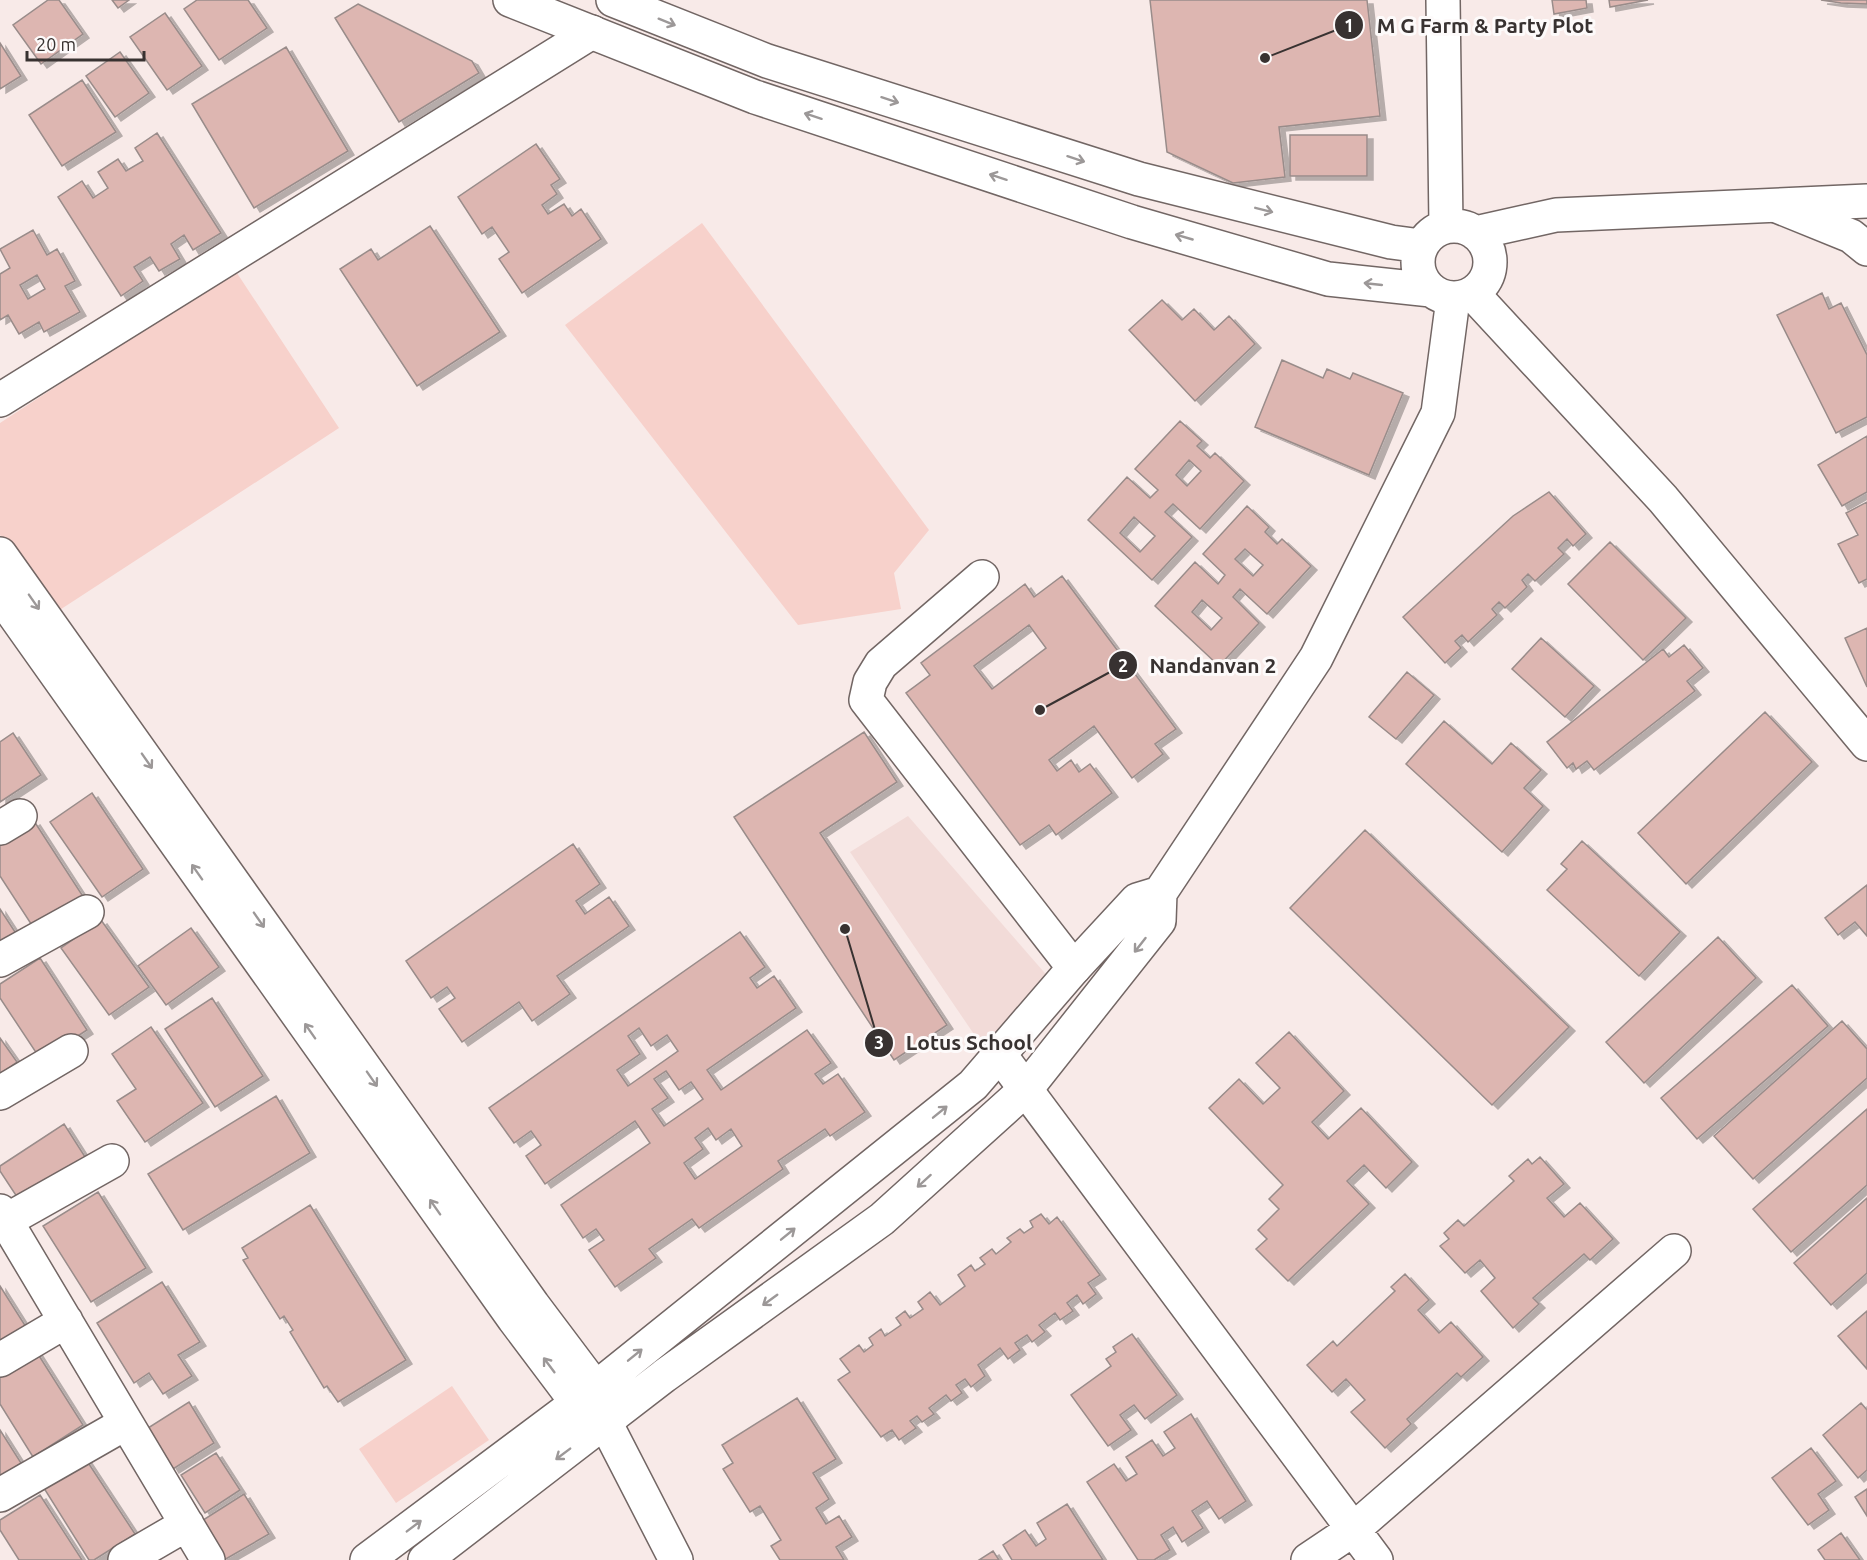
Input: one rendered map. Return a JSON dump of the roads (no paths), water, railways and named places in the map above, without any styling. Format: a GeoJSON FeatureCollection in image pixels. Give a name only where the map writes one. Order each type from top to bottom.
{"type":"FeatureCollection","features":[{"type":"Feature","properties":{"kind":"street"},"geometry":{"type":"LineString","coordinates":[[510,0],[755,97],[1132,222],[1328,279],[1452,294],[1486,281],[1491,264],[1487,246],[1447,235]]}},
{"type":"Feature","properties":{"kind":"street"},"geometry":{"type":"LineString","coordinates":[[612,0],[767,61],[1139,179],[1391,242],[1447,235],[1556,215],[1867,201]]}},
{"type":"Feature","properties":{"kind":"street"},"geometry":{"type":"LineString","coordinates":[[1443,0],[1447,235],[1417,262],[1420,278],[1452,294],[1663,499],[1867,744]]}},
{"type":"Feature","properties":{"kind":"street"},"geometry":{"type":"LineString","coordinates":[[0,400],[592,32]]}},
{"type":"Feature","properties":{"kind":"street"},"geometry":{"type":"LineString","coordinates":[[1777,206],[1851,236],[1867,249]]}},
{"type":"Feature","properties":{"kind":"street"},"geometry":{"type":"LineString","coordinates":[[425,1560],[605,1422],[882,1219],[1026,1089],[1159,921],[1160,893],[1316,658],[1438,413],[1452,294]]}},
{"type":"Feature","properties":{"kind":"street"},"geometry":{"type":"LineString","coordinates":[[0,554],[533,1305],[586,1396],[605,1422],[675,1560]]}},
{"type":"Feature","properties":{"kind":"street"},"geometry":{"type":"LineString","coordinates":[[982,577],[881,664],[870,682],[866,700],[1074,968]]}},
{"type":"Feature","properties":{"kind":"street"},"geometry":{"type":"LineString","coordinates":[[0,595],[514,1319],[586,1396]]}},
{"type":"Feature","properties":{"kind":"street"},"geometry":{"type":"LineString","coordinates":[[367,1560],[586,1396],[973,1085],[1074,968],[1137,900],[1160,893]]}},
{"type":"Feature","properties":{"kind":"street"},"geometry":{"type":"LineString","coordinates":[[0,960],[87,912]]}},
{"type":"Feature","properties":{"kind":"street"},"geometry":{"type":"LineString","coordinates":[[0,1093],[71,1051]]}},
{"type":"Feature","properties":{"kind":"street"},"geometry":{"type":"LineString","coordinates":[[1000,1055],[1376,1560]]}},
{"type":"Feature","properties":{"kind":"street"},"geometry":{"type":"LineString","coordinates":[[112,1161],[2,1218],[208,1560]]}},
{"type":"Feature","properties":{"kind":"street"},"geometry":{"type":"LineString","coordinates":[[1308,1560],[1354,1529],[1674,1251]]}},
{"type":"Feature","properties":{"kind":"street"},"geometry":{"type":"LineString","coordinates":[[0,1360],[66,1321]]}},
{"type":"Feature","properties":{"kind":"street"},"geometry":{"type":"LineString","coordinates":[[0,1495],[126,1423]]}},
{"type":"Feature","properties":{"kind":"street"},"geometry":{"type":"LineString","coordinates":[[125,1560],[187,1524]]}},
{"type":"Feature","properties":{"kind":"place","name":"M G Farm & Party Plot"},"geometry":{"type":"Point","coordinates":[1265,58]}},
{"type":"Feature","properties":{"kind":"place","name":"Nandanvan 2"},"geometry":{"type":"Point","coordinates":[1040,710]}},
{"type":"Feature","properties":{"kind":"place","name":"Lotus School"},"geometry":{"type":"Point","coordinates":[845,929]}}]}
